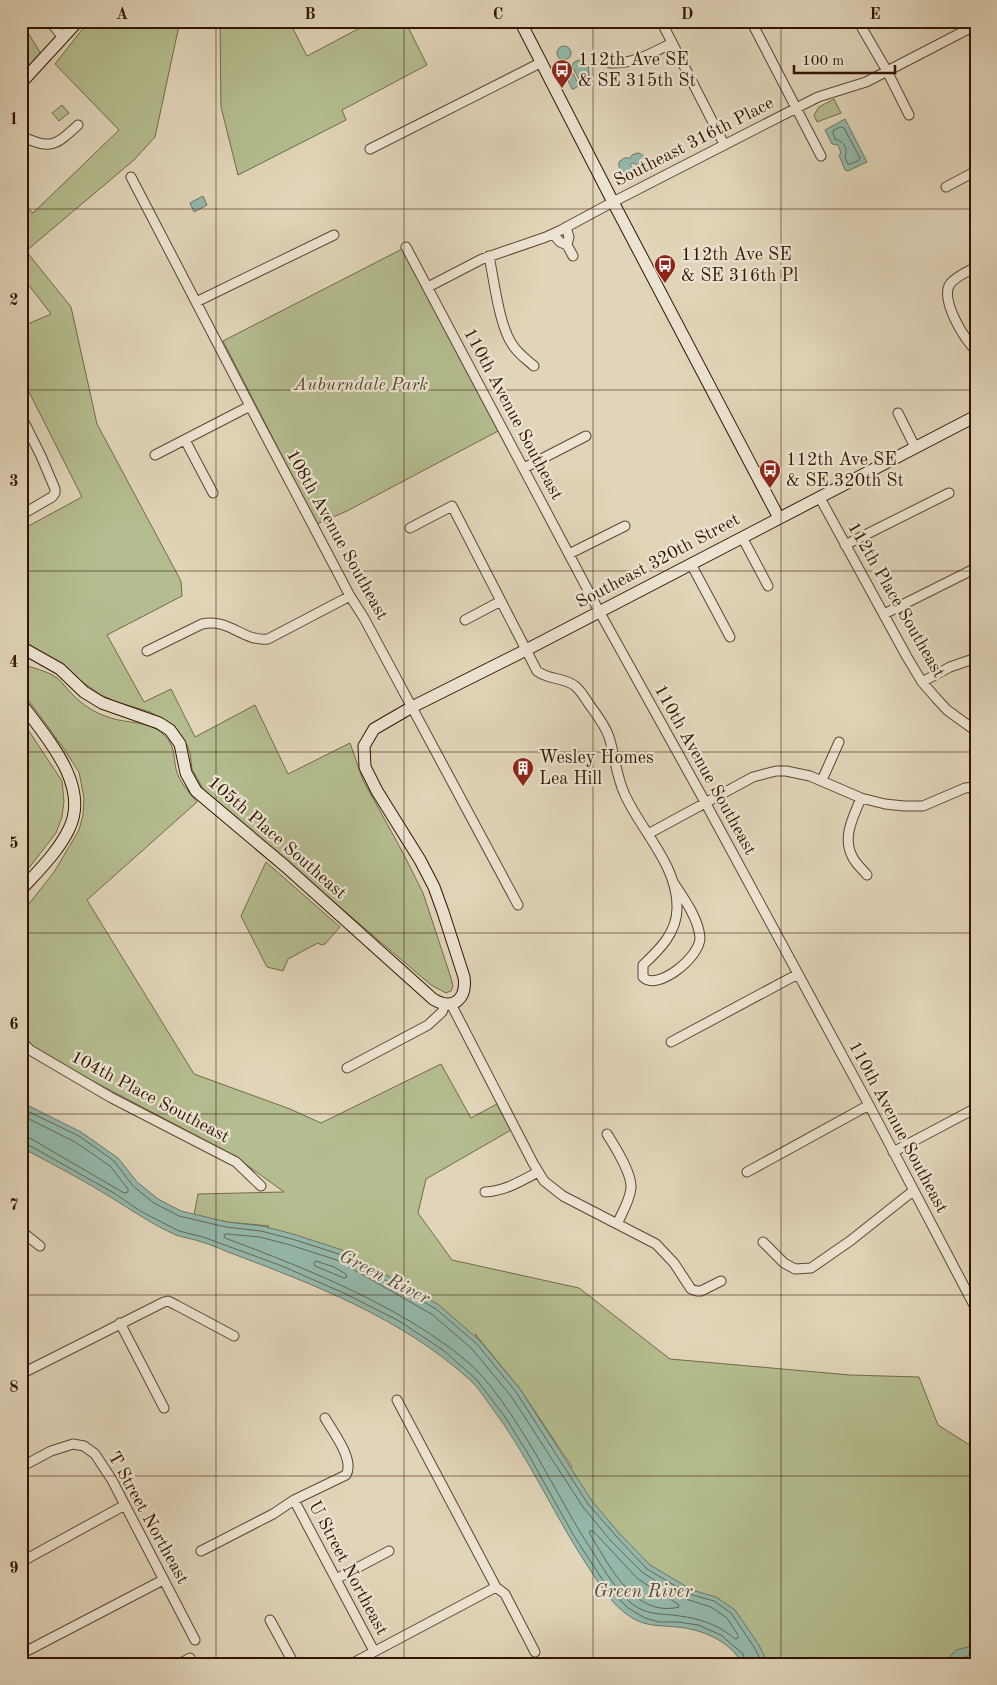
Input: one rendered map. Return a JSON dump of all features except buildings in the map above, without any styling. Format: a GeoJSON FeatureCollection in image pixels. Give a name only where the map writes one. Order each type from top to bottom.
{"type":"FeatureCollection","features":[{"type":"Feature","properties":{"kind":"street"},"geometry":{"type":"LineString","coordinates":[[50,21],[63,38]]}},
{"type":"Feature","properties":{"kind":"street"},"geometry":{"type":"LineString","coordinates":[[21,83],[78,21]]}},
{"type":"Feature","properties":{"kind":"street"},"geometry":{"type":"LineString","coordinates":[[520,21],[779,518]]}},
{"type":"Feature","properties":{"kind":"street"},"geometry":{"type":"LineString","coordinates":[[661,21],[724,144]]}},
{"type":"Feature","properties":{"kind":"street"},"geometry":{"type":"LineString","coordinates":[[751,21],[820,156]]}},
{"type":"Feature","properties":{"kind":"street","name":"Southeast 316th Place"},"geometry":{"type":"LineString","coordinates":[[428,287],[489,256],[553,234],[818,97],[866,82],[976,25]]}},
{"type":"Feature","properties":{"kind":"street"},"geometry":{"type":"LineString","coordinates":[[862,28],[909,115]]}},
{"type":"Feature","properties":{"kind":"street"},"geometry":{"type":"LineString","coordinates":[[610,63],[624,63],[639,59],[672,43]]}},
{"type":"Feature","properties":{"kind":"street"},"geometry":{"type":"LineString","coordinates":[[370,149],[542,62]]}},
{"type":"Feature","properties":{"kind":"street"},"geometry":{"type":"LineString","coordinates":[[21,136],[36,143],[49,144],[59,142],[78,125]]}},
{"type":"Feature","properties":{"kind":"street"},"geometry":{"type":"LineString","coordinates":[[946,186],[976,171]]}},
{"type":"Feature","properties":{"kind":"street","name":"108th Avenue Southeast"},"geometry":{"type":"LineString","coordinates":[[131,177],[350,596],[364,618],[518,905]]}},
{"type":"Feature","properties":{"kind":"street"},"geometry":{"type":"LineString","coordinates":[[566,227],[569,237],[567,245]]}},
{"type":"Feature","properties":{"kind":"street"},"geometry":{"type":"LineString","coordinates":[[553,234],[560,242],[567,245],[573,256]]}},
{"type":"Feature","properties":{"kind":"street"},"geometry":{"type":"LineString","coordinates":[[196,302],[334,235]]}},
{"type":"Feature","properties":{"kind":"street","name":"110th Avenue Southeast"},"geometry":{"type":"LineString","coordinates":[[406,247],[599,612],[705,802],[869,1105],[976,1309]]}},
{"type":"Feature","properties":{"kind":"street"},"geometry":{"type":"LineString","coordinates":[[489,256],[501,317],[507,336],[516,349],[534,366]]}},
{"type":"Feature","properties":{"kind":"street"},"geometry":{"type":"LineString","coordinates":[[976,267],[950,284],[947,299],[965,337],[976,350]]}},
{"type":"Feature","properties":{"kind":"street"},"geometry":{"type":"LineString","coordinates":[[155,455],[250,406]]}},
{"type":"Feature","properties":{"kind":"street"},"geometry":{"type":"LineString","coordinates":[[898,413],[915,447]]}},
{"type":"Feature","properties":{"kind":"street"},"geometry":{"type":"LineString","coordinates":[[21,416],[55,489],[52,497],[21,515]]}},
{"type":"Feature","properties":{"kind":"street","name":"Southeast 320th Street"},"geometry":{"type":"LineString","coordinates":[[448,1004],[460,999],[464,994],[465,986],[461,967],[443,912],[423,867],[370,778],[364,762],[364,746],[374,729],[412,707],[526,650],[976,416]]}},
{"type":"Feature","properties":{"kind":"street"},"geometry":{"type":"LineString","coordinates":[[524,468],[586,436]]}},
{"type":"Feature","properties":{"kind":"street"},"geometry":{"type":"LineString","coordinates":[[185,440],[213,493]]}},
{"type":"Feature","properties":{"kind":"street"},"geometry":{"type":"LineString","coordinates":[[845,545],[949,493]]}},
{"type":"Feature","properties":{"kind":"street","name":"112th Place Southeast"},"geometry":{"type":"LineString","coordinates":[[820,498],[922,682],[947,710],[976,731]]}},
{"type":"Feature","properties":{"kind":"street"},"geometry":{"type":"LineString","coordinates":[[410,528],[452,506],[537,670],[547,677],[568,681],[575,686],[606,729],[618,780],[633,811],[693,914],[700,937],[699,945],[694,955],[680,968],[652,982],[643,977],[643,966],[666,940],[673,928],[677,908],[673,882]]}},
{"type":"Feature","properties":{"kind":"street"},"geometry":{"type":"LineString","coordinates":[[569,554],[625,526]]}},
{"type":"Feature","properties":{"kind":"street"},"geometry":{"type":"LineString","coordinates":[[742,537],[768,586]]}},
{"type":"Feature","properties":{"kind":"street"},"geometry":{"type":"LineString","coordinates":[[691,564],[730,637]]}},
{"type":"Feature","properties":{"kind":"street"},"geometry":{"type":"LineString","coordinates":[[884,614],[976,568]]}},
{"type":"Feature","properties":{"kind":"street"},"geometry":{"type":"LineString","coordinates":[[147,651],[202,624],[217,622],[248,636],[262,640],[268,639],[350,596]]}},
{"type":"Feature","properties":{"kind":"street"},"geometry":{"type":"LineString","coordinates":[[465,620],[501,602]]}},
{"type":"Feature","properties":{"kind":"street","name":"105th Place Southeast"},"geometry":{"type":"LineString","coordinates":[[21,647],[60,669],[93,699],[118,710],[160,723],[170,730],[180,744],[188,780],[202,797],[285,866],[424,991],[438,1002],[448,1004]]}},
{"type":"Feature","properties":{"kind":"street"},"geometry":{"type":"LineString","coordinates":[[922,682],[950,667],[976,658]]}},
{"type":"Feature","properties":{"kind":"street"},"geometry":{"type":"LineString","coordinates":[[21,703],[50,742],[66,769],[71,781],[75,803],[70,829],[21,890]]}},
{"type":"Feature","properties":{"kind":"street"},"geometry":{"type":"LineString","coordinates":[[822,780],[839,742]]}},
{"type":"Feature","properties":{"kind":"street"},"geometry":{"type":"LineString","coordinates":[[648,834],[705,802],[769,772],[792,772],[822,780],[862,798],[896,805],[923,806],[962,789],[976,787]]}},
{"type":"Feature","properties":{"kind":"street"},"geometry":{"type":"LineString","coordinates":[[862,798],[849,830],[849,842],[852,857],[866,875]]}},
{"type":"Feature","properties":{"kind":"street"},"geometry":{"type":"LineString","coordinates":[[671,1042],[798,974]]}},
{"type":"Feature","properties":{"kind":"street"},"geometry":{"type":"LineString","coordinates":[[347,1068],[428,1025],[448,1004],[538,1172],[549,1186],[562,1196],[646,1238],[660,1248],[674,1263],[691,1289],[699,1291],[720,1281]]}},
{"type":"Feature","properties":{"kind":"street","name":"104th Place Southeast"},"geometry":{"type":"LineString","coordinates":[[21,1041],[30,1050],[110,1097],[236,1162],[261,1186]]}},
{"type":"Feature","properties":{"kind":"street"},"geometry":{"type":"LineString","coordinates":[[747,1172],[869,1105]]}},
{"type":"Feature","properties":{"kind":"street"},"geometry":{"type":"LineString","coordinates":[[893,1152],[976,1108]]}},
{"type":"Feature","properties":{"kind":"street"},"geometry":{"type":"LineString","coordinates":[[607,1134],[631,1182],[630,1193],[617,1224]]}},
{"type":"Feature","properties":{"kind":"street"},"geometry":{"type":"LineString","coordinates":[[485,1192],[511,1187],[538,1172]]}},
{"type":"Feature","properties":{"kind":"street"},"geometry":{"type":"LineString","coordinates":[[763,1242],[784,1263],[795,1269],[812,1268],[850,1241],[913,1191]]}},
{"type":"Feature","properties":{"kind":"street"},"geometry":{"type":"LineString","coordinates":[[21,1231],[40,1246]]}},
{"type":"Feature","properties":{"kind":"street"},"geometry":{"type":"LineString","coordinates":[[21,1374],[166,1301],[234,1336]]}},
{"type":"Feature","properties":{"kind":"street"},"geometry":{"type":"LineString","coordinates":[[120,1323],[164,1408]]}},
{"type":"Feature","properties":{"kind":"street"},"geometry":{"type":"LineString","coordinates":[[397,1400],[496,1587],[505,1594],[535,1652]]}},
{"type":"Feature","properties":{"kind":"street"},"geometry":{"type":"LineString","coordinates":[[201,1552],[273,1514],[294,1500],[342,1478],[348,1472],[348,1463],[344,1451],[325,1418]]}},
{"type":"Feature","properties":{"kind":"street","name":"T Street Northeast"},"geometry":{"type":"LineString","coordinates":[[21,1467],[51,1451],[73,1444],[89,1449],[100,1460],[125,1505],[195,1640]]}},
{"type":"Feature","properties":{"kind":"street","name":"U Street Northeast"},"geometry":{"type":"LineString","coordinates":[[294,1500],[374,1651]]}},
{"type":"Feature","properties":{"kind":"street"},"geometry":{"type":"LineString","coordinates":[[21,1562],[125,1505]]}},
{"type":"Feature","properties":{"kind":"street"},"geometry":{"type":"LineString","coordinates":[[336,1579],[389,1551]]}},
{"type":"Feature","properties":{"kind":"street"},"geometry":{"type":"LineString","coordinates":[[21,1654],[163,1580]]}},
{"type":"Feature","properties":{"kind":"street"},"geometry":{"type":"LineString","coordinates":[[351,1664],[496,1587]]}},
{"type":"Feature","properties":{"kind":"street"},"geometry":{"type":"LineString","coordinates":[[270,1620],[294,1664]]}},
{"type":"Feature","properties":{"kind":"street"},"geometry":{"type":"LineString","coordinates":[[179,1664],[190,1658]]}},
{"type":"Feature","properties":{"kind":"green space"},"geometry":{"type":"Polygon","coordinates":[[[21,21],[41,54],[21,74],[21,21]]]}},
{"type":"Feature","properties":{"kind":"green space"},"geometry":{"type":"Polygon","coordinates":[[[89,21],[180,21],[155,137],[134,160],[26,251],[71,307],[97,424],[181,581],[182,596],[107,635],[144,702],[171,689],[195,737],[255,705],[288,774],[350,743],[363,780],[423,893],[453,986],[451,991],[446,993],[431,985],[204,791],[192,769],[187,745],[165,721],[150,712],[101,695],[21,639],[21,530],[82,497],[21,376],[21,327],[51,314],[21,275],[21,202],[33,213],[119,130],[55,64],[89,21]]]}},
{"type":"Feature","properties":{"kind":"green space"},"geometry":{"type":"Polygon","coordinates":[[[220,21],[289,21],[307,56],[373,21],[405,21],[427,65],[342,110],[346,120],[238,175],[221,107],[220,21]]]}},
{"type":"Feature","properties":{"kind":"green space"},"geometry":{"type":"Polygon","coordinates":[[[834,99],[841,113],[817,122],[814,115],[819,107],[834,99]]]}},
{"type":"Feature","properties":{"kind":"green space"},"geometry":{"type":"Polygon","coordinates":[[[62,105],[69,113],[59,121],[52,113],[62,105]]]}},
{"type":"Feature","properties":{"kind":"green space","name":"Auburndale Park"},"geometry":{"type":"Polygon","coordinates":[[[404,248],[500,430],[347,511],[317,524],[223,341],[404,248]]]}},
{"type":"Feature","properties":{"kind":"green space"},"geometry":{"type":"Polygon","coordinates":[[[21,663],[57,678],[81,702],[98,713],[115,719],[151,726],[163,734],[172,747],[179,778],[197,802],[87,900],[194,1074],[290,1109],[321,1123],[441,1064],[471,1118],[497,1104],[511,1130],[426,1179],[418,1213],[452,1260],[579,1288],[670,1359],[850,1375],[919,1377],[938,1425],[976,1449],[976,1655],[969,1664],[765,1664],[680,1600],[558,1475],[572,1467],[520,1389],[475,1334],[493,1373],[255,1234],[269,1226],[227,1222],[194,1215],[198,1194],[284,1192],[233,1155],[38,1052],[21,1033],[21,914],[54,872],[79,830],[83,815],[84,798],[79,772],[21,690],[21,663]]]}},
{"type":"Feature","properties":{"kind":"green space"},"geometry":{"type":"Polygon","coordinates":[[[21,719],[62,781],[64,801],[62,817],[56,833],[21,878],[21,719]]]}},
{"type":"Feature","properties":{"kind":"green space"},"geometry":{"type":"Polygon","coordinates":[[[266,862],[340,927],[325,944],[321,945],[318,943],[288,959],[283,971],[267,967],[241,916],[266,862]]]}},
{"type":"Feature","properties":{"kind":"water"},"geometry":{"type":"Polygon","coordinates":[[[561,46],[567,46],[571,53],[567,60],[561,60],[557,56],[557,50],[561,46]]]}},
{"type":"Feature","properties":{"kind":"water"},"geometry":{"type":"Polygon","coordinates":[[[579,60],[588,65],[589,74],[588,78],[580,81],[572,66],[574,62],[579,60]]]}},
{"type":"Feature","properties":{"kind":"water"},"geometry":{"type":"Polygon","coordinates":[[[566,67],[570,68],[579,85],[574,89],[572,89],[563,69],[566,67]]]}},
{"type":"Feature","properties":{"kind":"water"},"geometry":{"type":"Polygon","coordinates":[[[845,119],[867,162],[848,171],[845,170],[839,155],[841,153],[838,145],[832,144],[825,130],[845,119]]]}},
{"type":"Feature","properties":{"kind":"water"},"geometry":{"type":"Polygon","coordinates":[[[637,153],[645,158],[647,162],[645,167],[638,170],[636,164],[632,163],[630,165],[633,168],[632,173],[627,176],[623,174],[620,170],[619,162],[637,153]]]}},
{"type":"Feature","properties":{"kind":"water"},"geometry":{"type":"Polygon","coordinates":[[[203,196],[207,205],[194,212],[190,203],[203,196]]]}},
{"type":"Feature","properties":{"kind":"water","name":"Green River"},"geometry":{"type":"Polygon","coordinates":[[[21,1102],[81,1132],[118,1158],[137,1182],[158,1199],[181,1211],[227,1222],[262,1226],[342,1250],[439,1305],[480,1341],[520,1389],[592,1501],[619,1533],[650,1565],[692,1590],[716,1597],[735,1610],[759,1645],[768,1664],[742,1664],[731,1649],[714,1638],[696,1630],[644,1623],[632,1618],[619,1608],[603,1589],[585,1562],[528,1463],[503,1424],[476,1386],[444,1358],[386,1321],[324,1290],[215,1247],[168,1231],[28,1151],[21,1146],[21,1102]]]}},
{"type":"Feature","properties":{"kind":"water"},"geometry":{"type":"Polygon","coordinates":[[[976,1645],[976,1652],[963,1658],[959,1664],[943,1664],[956,1650],[976,1645]]]}},
{"type":"Feature","properties":{"kind":"place","name":"112th Ave SE & SE 315th St"},"geometry":{"type":"Point","coordinates":[562,89]}},
{"type":"Feature","properties":{"kind":"place","name":"112th Ave SE & SE 316th Pl"},"geometry":{"type":"Point","coordinates":[665,284]}},
{"type":"Feature","properties":{"kind":"place","name":"112th Ave SE & SE 320th St"},"geometry":{"type":"Point","coordinates":[770,489]}},
{"type":"Feature","properties":{"kind":"place","name":"Wesley Homes Lea Hill"},"geometry":{"type":"Point","coordinates":[523,787]}}]}
